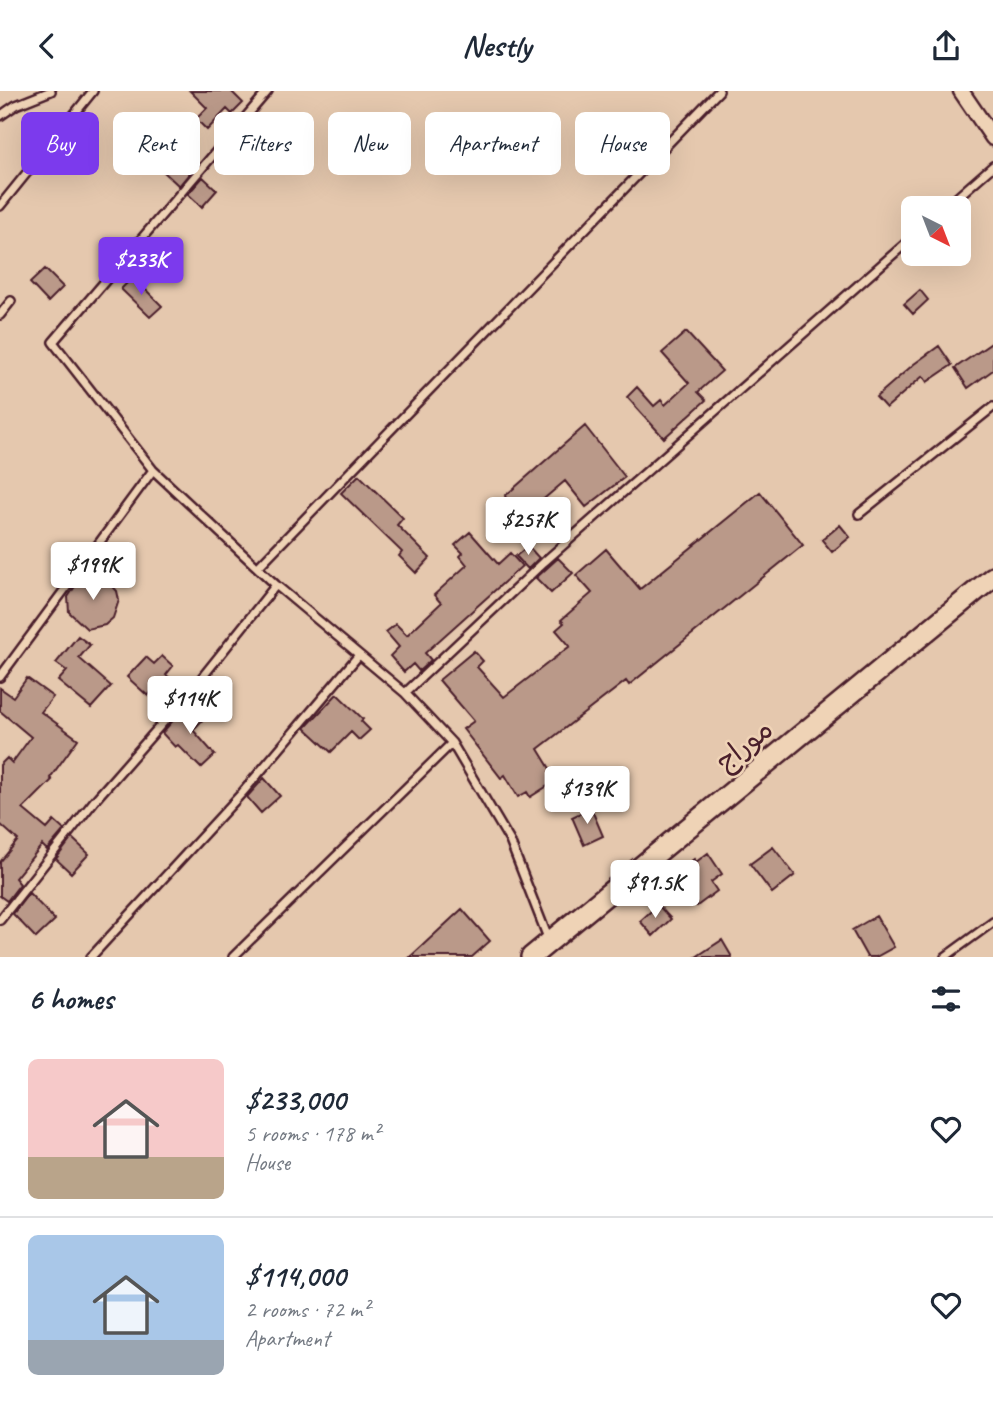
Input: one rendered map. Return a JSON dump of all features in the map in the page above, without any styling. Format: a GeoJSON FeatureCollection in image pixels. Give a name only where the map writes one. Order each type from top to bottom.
{"type":"FeatureCollection","features":[{"type":"Feature","properties":{"kind":"main road","name":"موراج"},"geometry":{"type":"LineString","coordinates":[[531,957],[993,577]]}},
{"type":"Feature","properties":{"kind":"street"},"geometry":{"type":"LineString","coordinates":[[961,91],[993,138]]}},
{"type":"Feature","properties":{"kind":"lane"},"geometry":{"type":"LineString","coordinates":[[0,116],[16,105],[51,91]]}},
{"type":"Feature","properties":{"kind":"lane"},"geometry":{"type":"LineString","coordinates":[[0,206],[93,91]]}},
{"type":"Feature","properties":{"kind":"lane"},"geometry":{"type":"LineString","coordinates":[[268,91],[53,342],[153,470],[276,585],[405,693],[452,743],[510,841],[550,941]]}},
{"type":"Feature","properties":{"kind":"lane"},"geometry":{"type":"LineString","coordinates":[[258,567],[719,91]]}},
{"type":"Feature","properties":{"kind":"lane"},"geometry":{"type":"LineString","coordinates":[[959,196],[993,166]]}},
{"type":"Feature","properties":{"kind":"lane"},"geometry":{"type":"LineString","coordinates":[[405,693],[544,562],[901,247]]}},
{"type":"Feature","properties":{"kind":"lane"},"geometry":{"type":"LineString","coordinates":[[0,315],[11,301]]}},
{"type":"Feature","properties":{"kind":"lane"},"geometry":{"type":"LineString","coordinates":[[859,514],[993,407]]}},
{"type":"Feature","properties":{"kind":"lane"},"geometry":{"type":"LineString","coordinates":[[0,677],[153,470]]}},
{"type":"Feature","properties":{"kind":"lane"},"geometry":{"type":"LineString","coordinates":[[0,920],[95,800],[196,685],[276,585]]}},
{"type":"Feature","properties":{"kind":"lane"},"geometry":{"type":"LineString","coordinates":[[91,957],[242,793],[359,655]]}},
{"type":"Feature","properties":{"kind":"lane"},"geometry":{"type":"LineString","coordinates":[[233,957],[452,743]]}},
{"type":"Feature","properties":{"kind":"lane"},"geometry":{"type":"LineString","coordinates":[[945,957],[993,922]]}},
{"type":"Feature","properties":{"kind":"building"},"geometry":{"type":"Polygon","coordinates":[[[190,91],[231,91],[243,103],[234,112],[227,109],[224,112],[214,112],[214,123],[207,130],[200,123],[200,115],[207,108],[190,91]]]}},
{"type":"Feature","properties":{"kind":"building"},"geometry":{"type":"Polygon","coordinates":[[[167,175],[188,175],[179,186],[167,175]]]}},
{"type":"Feature","properties":{"kind":"building"},"geometry":{"type":"Polygon","coordinates":[[[203,177],[217,190],[202,207],[188,194],[203,177]]]}},
{"type":"Feature","properties":{"kind":"building"},"geometry":{"type":"Polygon","coordinates":[[[45,269],[63,287],[48,302],[30,283],[45,269]]]}},
{"type":"Feature","properties":{"kind":"building"},"geometry":{"type":"Polygon","coordinates":[[[133,277],[162,306],[150,317],[121,289],[133,277]]]}},
{"type":"Feature","properties":{"kind":"building"},"geometry":{"type":"Polygon","coordinates":[[[920,290],[928,300],[913,314],[904,304],[920,290]]]}},
{"type":"Feature","properties":{"kind":"building"},"geometry":{"type":"Polygon","coordinates":[[[686,332],[722,371],[698,392],[706,400],[664,438],[627,397],[637,387],[654,406],[661,400],[665,405],[689,383],[662,353],[686,332]]]}},
{"type":"Feature","properties":{"kind":"building"},"geometry":{"type":"Polygon","coordinates":[[[993,342],[993,370],[968,388],[955,368],[993,342]]]}},
{"type":"Feature","properties":{"kind":"building"},"geometry":{"type":"Polygon","coordinates":[[[939,346],[952,365],[927,382],[923,376],[886,408],[876,397],[939,346]]]}},
{"type":"Feature","properties":{"kind":"building"},"geometry":{"type":"Polygon","coordinates":[[[585,426],[625,477],[586,507],[565,481],[532,509],[525,502],[512,513],[503,501],[505,496],[585,426]]]}},
{"type":"Feature","properties":{"kind":"building"},"geometry":{"type":"Polygon","coordinates":[[[359,475],[403,518],[397,525],[430,558],[416,573],[399,556],[402,552],[341,493],[359,475]]]}},
{"type":"Feature","properties":{"kind":"building"},"geometry":{"type":"Polygon","coordinates":[[[760,492],[803,545],[629,685],[626,681],[538,749],[557,780],[530,797],[527,792],[518,797],[505,775],[501,778],[463,729],[474,721],[439,680],[474,651],[483,661],[477,667],[504,697],[570,646],[556,630],[564,623],[561,620],[592,593],[576,575],[606,549],[640,589],[760,492]]]}},
{"type":"Feature","properties":{"kind":"building"},"geometry":{"type":"Polygon","coordinates":[[[840,525],[850,537],[832,552],[822,540],[840,525]]]}},
{"type":"Feature","properties":{"kind":"building"},"geometry":{"type":"Polygon","coordinates":[[[470,532],[498,564],[510,553],[522,566],[425,653],[431,660],[419,671],[413,664],[404,672],[390,656],[399,647],[386,632],[396,624],[407,635],[441,603],[434,595],[467,565],[460,556],[463,553],[455,545],[470,532]]]}},
{"type":"Feature","properties":{"kind":"building"},"geometry":{"type":"Polygon","coordinates":[[[528,546],[539,558],[528,569],[516,556],[528,546]]]}},
{"type":"Feature","properties":{"kind":"building"},"geometry":{"type":"Polygon","coordinates":[[[558,558],[573,573],[551,593],[536,578],[558,558]]]}},
{"type":"Feature","properties":{"kind":"building"},"geometry":{"type":"Polygon","coordinates":[[[91,577],[107,580],[117,591],[119,600],[113,618],[105,625],[87,629],[69,612],[68,597],[78,582],[91,577]]]}},
{"type":"Feature","properties":{"kind":"building"},"geometry":{"type":"Polygon","coordinates":[[[78,636],[90,645],[79,658],[111,686],[91,708],[58,681],[67,671],[56,663],[78,636]]]}},
{"type":"Feature","properties":{"kind":"building"},"geometry":{"type":"Polygon","coordinates":[[[162,656],[173,666],[166,675],[170,678],[155,694],[152,691],[148,696],[127,677],[146,657],[154,664],[162,656]]]}},
{"type":"Feature","properties":{"kind":"building"},"geometry":{"type":"Polygon","coordinates":[[[27,678],[53,697],[41,712],[78,739],[50,778],[52,780],[23,809],[47,829],[54,821],[64,830],[47,850],[42,845],[15,878],[20,884],[7,901],[0,896],[0,862],[18,840],[0,824],[0,765],[7,758],[12,763],[31,737],[0,711],[0,688],[13,697],[27,678]]]}},
{"type":"Feature","properties":{"kind":"building"},"geometry":{"type":"Polygon","coordinates":[[[337,694],[363,719],[361,721],[370,730],[359,740],[351,732],[331,752],[305,728],[337,694]]]}},
{"type":"Feature","properties":{"kind":"building"},"geometry":{"type":"Polygon","coordinates":[[[198,704],[208,714],[193,730],[215,755],[201,768],[162,733],[183,709],[188,715],[198,704]]]}},
{"type":"Feature","properties":{"kind":"building"},"geometry":{"type":"Polygon","coordinates":[[[264,778],[280,796],[261,813],[247,797],[264,778]]]}},
{"type":"Feature","properties":{"kind":"building"},"geometry":{"type":"Polygon","coordinates":[[[591,808],[603,836],[584,845],[572,817],[591,808]]]}},
{"type":"Feature","properties":{"kind":"building"},"geometry":{"type":"Polygon","coordinates":[[[72,838],[89,854],[71,873],[56,859],[72,838]]]}},
{"type":"Feature","properties":{"kind":"building"},"geometry":{"type":"Polygon","coordinates":[[[773,847],[795,875],[772,893],[750,864],[773,847]]]}},
{"type":"Feature","properties":{"kind":"building"},"geometry":{"type":"Polygon","coordinates":[[[708,853],[722,874],[711,882],[717,891],[697,906],[672,876],[694,859],[696,862],[708,853]]]}},
{"type":"Feature","properties":{"kind":"building"},"geometry":{"type":"Polygon","coordinates":[[[29,893],[55,920],[36,938],[13,914],[29,893]]]}},
{"type":"Feature","properties":{"kind":"building"},"geometry":{"type":"Polygon","coordinates":[[[658,905],[671,919],[653,936],[640,921],[658,905]]]}},
{"type":"Feature","properties":{"kind":"building"},"geometry":{"type":"Polygon","coordinates":[[[462,909],[490,941],[472,957],[410,957],[462,909]]]}},
{"type":"Feature","properties":{"kind":"building"},"geometry":{"type":"Polygon","coordinates":[[[876,916],[894,947],[876,957],[867,957],[852,930],[876,916]]]}},
{"type":"Feature","properties":{"kind":"building"},"geometry":{"type":"Polygon","coordinates":[[[722,940],[732,957],[696,957],[722,940]]]}}]}
